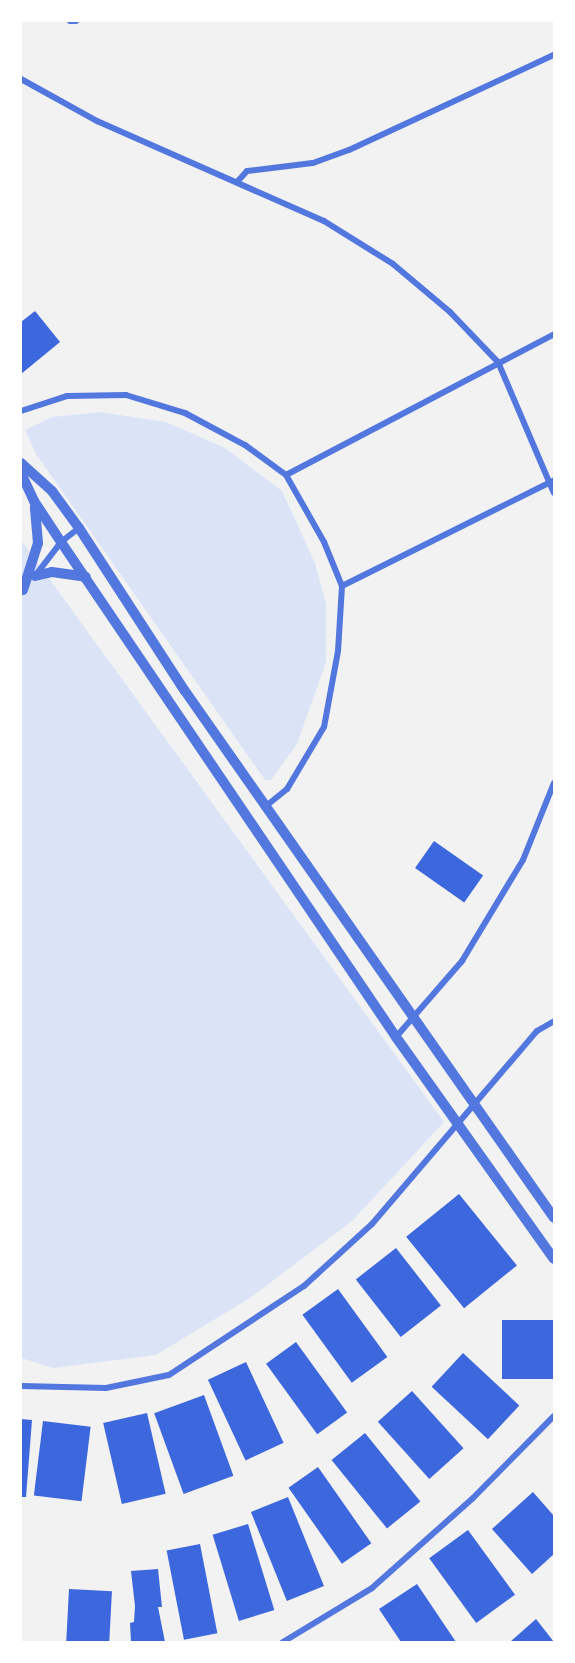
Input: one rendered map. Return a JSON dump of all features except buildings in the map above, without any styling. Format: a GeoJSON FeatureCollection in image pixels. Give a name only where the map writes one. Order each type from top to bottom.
{"type":"FeatureCollection","features":[{"type":"Feature","properties":{"kind":"street"},"geometry":{"type":"LineString","coordinates":[[238,181],[247,171],[284,169],[349,150],[554,55]]}},
{"type":"Feature","properties":{"kind":"street"},"geometry":{"type":"LineString","coordinates":[[21,79],[97,121],[238,181],[324,221],[393,264],[450,312],[498,362],[552,481],[554,493]]}},
{"type":"Feature","properties":{"kind":"street"},"geometry":{"type":"LineString","coordinates":[[286,475],[554,334]]}},
{"type":"Feature","properties":{"kind":"street"},"geometry":{"type":"LineString","coordinates":[[21,411],[67,396],[126,395],[185,413],[245,445],[286,475],[324,542],[342,586],[338,651],[324,727],[287,789],[266,806]]}},
{"type":"Feature","properties":{"kind":"street"},"geometry":{"type":"LineString","coordinates":[[21,463],[52,491],[266,806],[554,1218]]}},
{"type":"Feature","properties":{"kind":"street"},"geometry":{"type":"LineString","coordinates":[[21,473],[34,501],[61,542],[396,1037],[554,1259]]}},
{"type":"Feature","properties":{"kind":"street"},"geometry":{"type":"LineString","coordinates":[[342,586],[552,481]]}},
{"type":"Feature","properties":{"kind":"street"},"geometry":{"type":"LineString","coordinates":[[22,591],[38,543],[34,501]]}},
{"type":"Feature","properties":{"kind":"street"},"geometry":{"type":"LineString","coordinates":[[22,591],[61,542],[78,528]]}},
{"type":"Feature","properties":{"kind":"street"},"geometry":{"type":"LineString","coordinates":[[35,576],[52,572],[86,577]]}},
{"type":"Feature","properties":{"kind":"street"},"geometry":{"type":"LineString","coordinates":[[396,1037],[462,962],[517,870],[554,783]]}},
{"type":"Feature","properties":{"kind":"street"},"geometry":{"type":"LineString","coordinates":[[21,1386],[106,1388],[170,1375],[304,1286],[372,1224],[459,1127],[472,1103],[537,1031],[554,1021]]}},
{"type":"Feature","properties":{"kind":"street"},"geometry":{"type":"LineString","coordinates":[[283,1642],[372,1588],[472,1498],[554,1416]]}},
{"type":"Feature","properties":{"kind":"shaded area"},"geometry":{"type":"Polygon","coordinates":[[[100,412],[166,422],[225,448],[282,491],[315,563],[326,604],[326,662],[297,744],[271,780],[265,780],[36,454],[25,430],[52,417],[100,412]]]}},
{"type":"Feature","properties":{"kind":"shaded area"},"geometry":{"type":"Polygon","coordinates":[[[21,540],[444,1122],[352,1221],[250,1298],[156,1355],[53,1368],[21,1358],[21,540]]]}}]}
